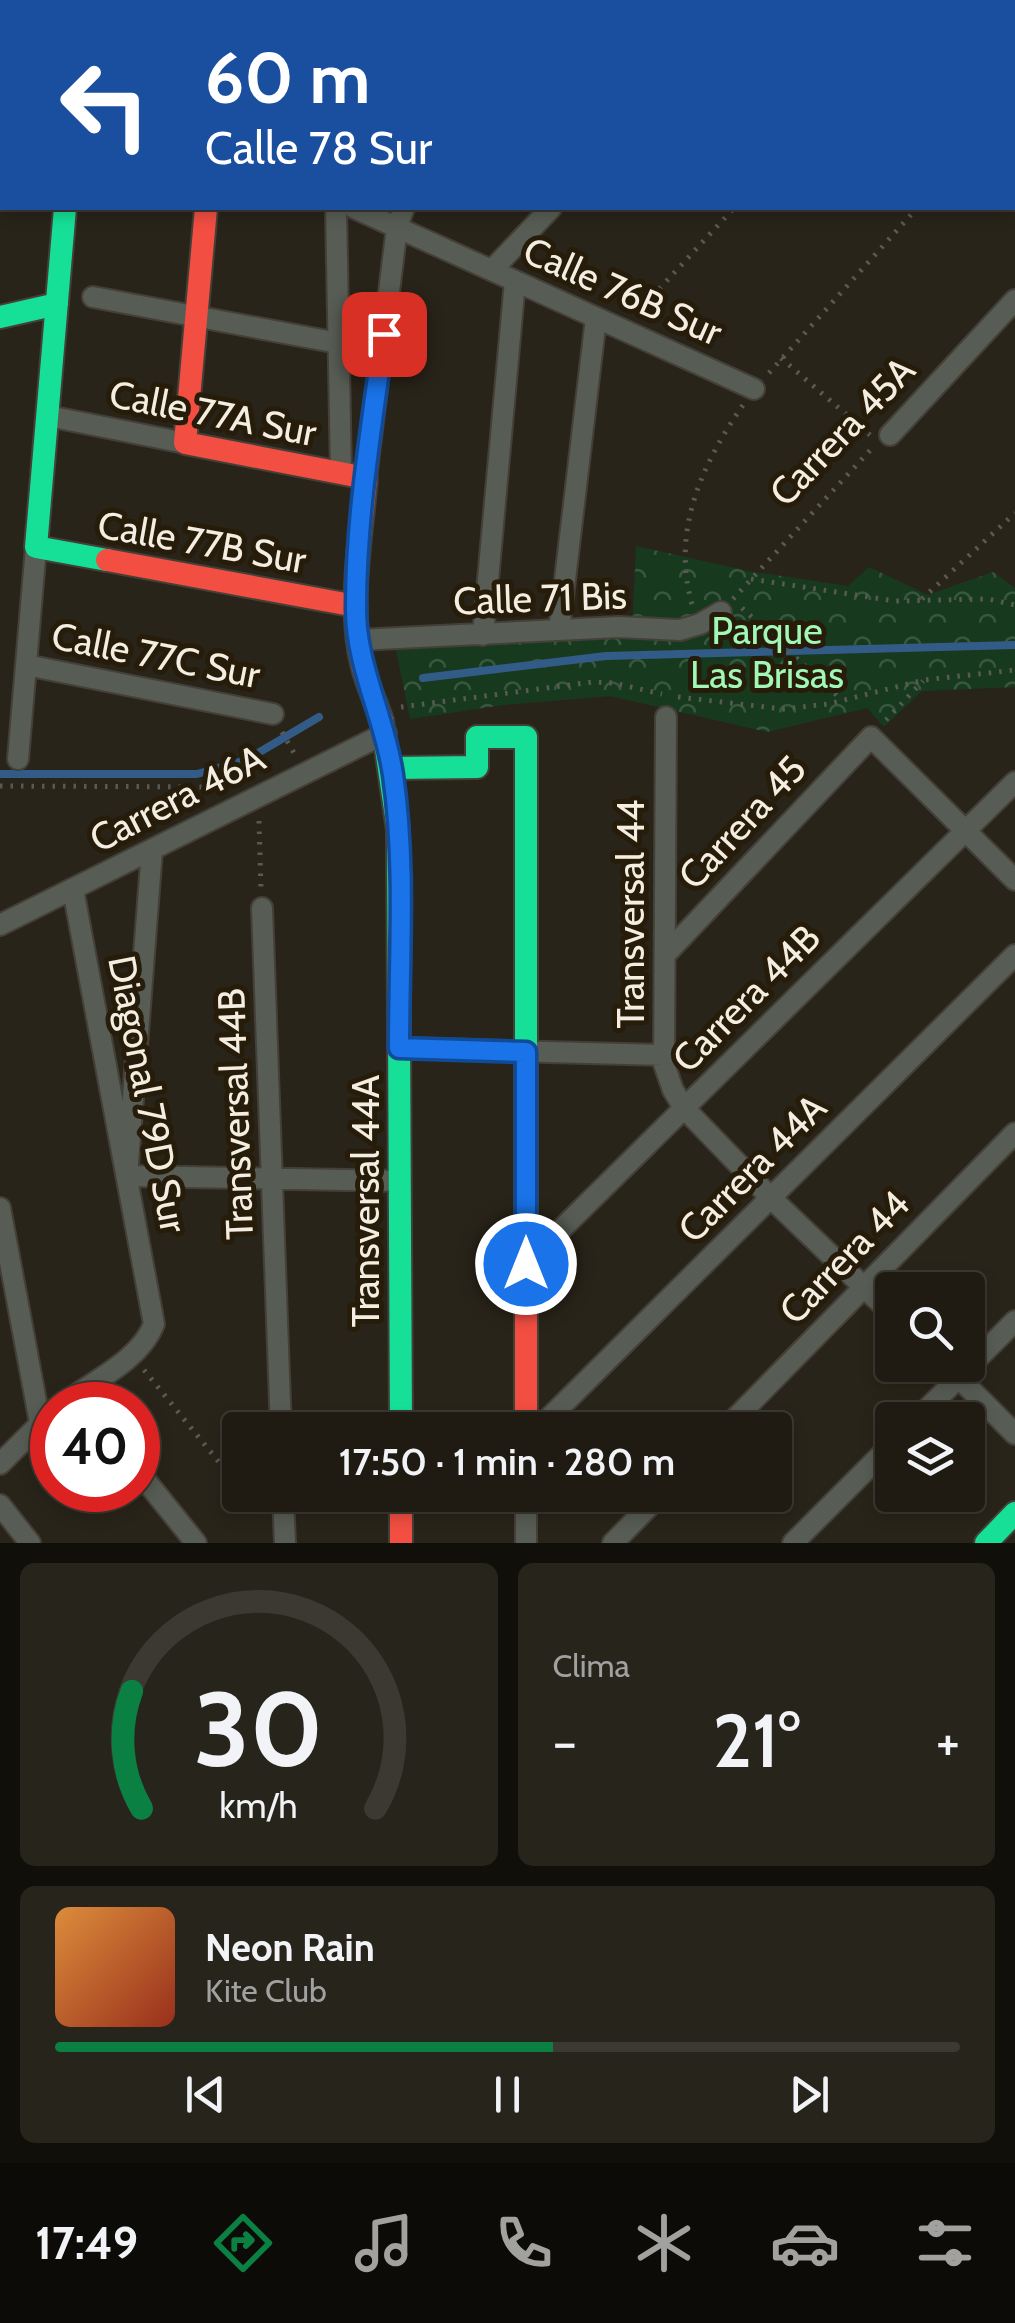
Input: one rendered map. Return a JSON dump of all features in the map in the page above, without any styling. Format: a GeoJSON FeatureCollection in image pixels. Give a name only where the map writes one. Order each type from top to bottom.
{"type":"FeatureCollection","features":[{"type":"Feature","properties":{"kind":"street"},"geometry":{"type":"LineString","coordinates":[[18,759],[65,210]]}},
{"type":"Feature","properties":{"kind":"street"},"geometry":{"type":"LineString","coordinates":[[185,443],[206,210]]}},
{"type":"Feature","properties":{"kind":"street"},"geometry":{"type":"LineString","coordinates":[[336,210],[340,473]]}},
{"type":"Feature","properties":{"kind":"street","name":"Calle 76B Sur"},"geometry":{"type":"LineString","coordinates":[[364,210],[400,217],[492,270],[754,389]]}},
{"type":"Feature","properties":{"kind":"street"},"geometry":{"type":"LineString","coordinates":[[492,270],[548,210]]}},
{"type":"Feature","properties":{"kind":"street"},"geometry":{"type":"LineString","coordinates":[[366,478],[400,217]]}},
{"type":"Feature","properties":{"kind":"street"},"geometry":{"type":"LineString","coordinates":[[483,635],[515,280]]}},
{"type":"Feature","properties":{"kind":"street"},"geometry":{"type":"LineString","coordinates":[[93,298],[338,343]]}},
{"type":"Feature","properties":{"kind":"street","name":"Carrera 45A"},"geometry":{"type":"LineString","coordinates":[[884,438],[1015,300]]}},
{"type":"Feature","properties":{"kind":"street"},"geometry":{"type":"LineString","coordinates":[[0,317],[57,304]]}},
{"type":"Feature","properties":{"kind":"street"},"geometry":{"type":"LineString","coordinates":[[560,630],[596,318]]}},
{"type":"Feature","properties":{"kind":"street","name":"Calle 77A Sur"},"geometry":{"type":"LineString","coordinates":[[48,416],[366,478]]}},
{"type":"Feature","properties":{"kind":"street","name":"Transversal 44A"},"geometry":{"type":"LineString","coordinates":[[366,478],[356,606],[358,640],[383,722],[398,830],[400,1412]]}},
{"type":"Feature","properties":{"kind":"street","name":"Calle 77B Sur"},"geometry":{"type":"LineString","coordinates":[[36,547],[356,606]]}},
{"type":"Feature","properties":{"kind":"street","name":"Calle 71 Bis"},"geometry":{"type":"LineString","coordinates":[[358,640],[619,627],[680,630],[700,624],[726,606]]}},
{"type":"Feature","properties":{"kind":"street","name":"Calle 77C Sur"},"geometry":{"type":"LineString","coordinates":[[26,665],[275,719]]}},
{"type":"Feature","properties":{"kind":"street","name":"Transversal 44"},"geometry":{"type":"LineString","coordinates":[[666,716],[664,1055],[668,1078],[684,1108]]}},
{"type":"Feature","properties":{"kind":"street","name":"Carrera 46A"},"geometry":{"type":"LineString","coordinates":[[0,926],[278,787],[383,722]]}},
{"type":"Feature","properties":{"kind":"street"},"geometry":{"type":"LineString","coordinates":[[392,768],[477,767],[477,737],[526,736],[526,1412]]}},
{"type":"Feature","properties":{"kind":"street"},"geometry":{"type":"LineString","coordinates":[[871,737],[1015,880]]}},
{"type":"Feature","properties":{"kind":"street","name":"Carrera 45"},"geometry":{"type":"LineString","coordinates":[[664,955],[871,737]]}},
{"type":"Feature","properties":{"kind":"street","name":"Carrera 44B"},"geometry":{"type":"LineString","coordinates":[[526,1264],[1015,782]]}},
{"type":"Feature","properties":{"kind":"street"},"geometry":{"type":"LineString","coordinates":[[152,850],[128,1176],[400,1181]]}},
{"type":"Feature","properties":{"kind":"street","name":"Diagonal 79D Sur"},"geometry":{"type":"LineString","coordinates":[[73,889],[154,1312],[150,1335],[132,1354]]}},
{"type":"Feature","properties":{"kind":"street","name":"Transversal 44B"},"geometry":{"type":"LineString","coordinates":[[262,908],[280,1412]]}},
{"type":"Feature","properties":{"kind":"street","name":"Carrera 44A"},"geometry":{"type":"LineString","coordinates":[[555,1412],[1015,955]]}},
{"type":"Feature","properties":{"kind":"street"},"geometry":{"type":"LineString","coordinates":[[399,1048],[664,1055]]}},
{"type":"Feature","properties":{"kind":"street"},"geometry":{"type":"LineString","coordinates":[[684,1108],[875,1298]]}},
{"type":"Feature","properties":{"kind":"street","name":"Carrera 44"},"geometry":{"type":"LineString","coordinates":[[742,1412],[1015,1133]]}},
{"type":"Feature","properties":{"kind":"street"},"geometry":{"type":"LineString","coordinates":[[0,1208],[38,1382]]}},
{"type":"Feature","properties":{"kind":"street"},"geometry":{"type":"LineString","coordinates":[[985,1345],[1015,1321]]}},
{"type":"Feature","properties":{"kind":"street"},"geometry":{"type":"LineString","coordinates":[[97,1382],[132,1354]]}},
{"type":"Feature","properties":{"kind":"street"},"geometry":{"type":"LineString","coordinates":[[963,1382],[1015,1434]]}},
{"type":"Feature","properties":{"kind":"street"},"geometry":{"type":"LineString","coordinates":[[0,1464],[30,1434]]}},
{"type":"Feature","properties":{"kind":"street"},"geometry":{"type":"LineString","coordinates":[[793,1543],[875,1461]]}},
{"type":"Feature","properties":{"kind":"street"},"geometry":{"type":"LineString","coordinates":[[160,1498],[196,1543]]}},
{"type":"Feature","properties":{"kind":"street"},"geometry":{"type":"LineString","coordinates":[[0,1505],[30,1543]]}},
{"type":"Feature","properties":{"kind":"street"},"geometry":{"type":"LineString","coordinates":[[284,1512],[285,1543]]}},
{"type":"Feature","properties":{"kind":"street"},"geometry":{"type":"LineString","coordinates":[[401,1512],[401,1543]]}},
{"type":"Feature","properties":{"kind":"street"},"geometry":{"type":"LineString","coordinates":[[528,1512],[530,1539]]}},
{"type":"Feature","properties":{"kind":"street"},"geometry":{"type":"LineString","coordinates":[[613,1543],[643,1512]]}},
{"type":"Feature","properties":{"kind":"street"},"geometry":{"type":"LineString","coordinates":[[986,1543],[1015,1513]]}},
{"type":"Feature","properties":{"kind":"path"},"geometry":{"type":"LineString","coordinates":[[622,330],[732,210]]}},
{"type":"Feature","properties":{"kind":"path"},"geometry":{"type":"LineString","coordinates":[[782,358],[884,438]]}},
{"type":"Feature","properties":{"kind":"path","name":"Carrera 45A"},"geometry":{"type":"LineString","coordinates":[[726,606],[884,438]]}},
{"type":"Feature","properties":{"kind":"path"},"geometry":{"type":"LineString","coordinates":[[920,601],[1015,513]]}},
{"type":"Feature","properties":{"kind":"path"},"geometry":{"type":"LineString","coordinates":[[751,579],[857,597],[920,601],[988,599],[1015,605]]}},
{"type":"Feature","properties":{"kind":"path"},"geometry":{"type":"LineString","coordinates":[[726,606],[762,626],[842,700]]}},
{"type":"Feature","properties":{"kind":"path"},"geometry":{"type":"LineString","coordinates":[[383,722],[592,682],[783,709],[842,700],[924,680],[1015,670]]}},
{"type":"Feature","properties":{"kind":"path"},"geometry":{"type":"LineString","coordinates":[[871,737],[924,680]]}},
{"type":"Feature","properties":{"kind":"path"},"geometry":{"type":"LineString","coordinates":[[275,719],[292,750]]}},
{"type":"Feature","properties":{"kind":"path"},"geometry":{"type":"LineString","coordinates":[[0,786],[278,787]]}},
{"type":"Feature","properties":{"kind":"path"},"geometry":{"type":"LineString","coordinates":[[258,796],[262,908]]}},
{"type":"Feature","properties":{"kind":"path"},"geometry":{"type":"LineString","coordinates":[[132,1354],[222,1466]]}},
{"type":"Feature","properties":{"kind":"green space","name":"Parque Las Brisas"},"geometry":{"type":"Polygon","coordinates":[[[636,546],[748,571],[848,586],[869,567],[928,595],[993,572],[1015,588],[1015,687],[922,691],[884,727],[867,708],[767,732],[610,696],[503,705],[410,719],[396,650],[632,633],[636,546]]]}},
{"type":"Feature","properties":{"kind":"waterway"},"geometry":{"type":"LineString","coordinates":[[423,678],[606,656],[1015,645]]}},
{"type":"Feature","properties":{"kind":"waterway"},"geometry":{"type":"LineString","coordinates":[[0,774],[197,774],[246,760],[319,717]]}},
{"type":"Feature","properties":{"kind":"traffic: fast"},"geometry":{"type":"LineString","coordinates":[[65,210],[36,547],[107,560]]}},
{"type":"Feature","properties":{"kind":"traffic: fast"},"geometry":{"type":"LineString","coordinates":[[0,317],[57,304]]}},
{"type":"Feature","properties":{"kind":"traffic: fast"},"geometry":{"type":"LineString","coordinates":[[382,721],[398,830],[401,1412]]}},
{"type":"Feature","properties":{"kind":"traffic: fast"},"geometry":{"type":"LineString","coordinates":[[392,768],[477,767],[477,737],[526,737],[526,1076]]}},
{"type":"Feature","properties":{"kind":"traffic: fast"},"geometry":{"type":"LineString","coordinates":[[986,1543],[1015,1513]]}},
{"type":"Feature","properties":{"kind":"traffic: jam"},"geometry":{"type":"LineString","coordinates":[[206,210],[185,443],[366,478],[356,622],[363,668],[382,721]]}},
{"type":"Feature","properties":{"kind":"traffic: jam"},"geometry":{"type":"LineString","coordinates":[[107,560],[356,606]]}},
{"type":"Feature","properties":{"kind":"traffic: jam"},"geometry":{"type":"LineString","coordinates":[[526,1076],[526,1412]]}},
{"type":"Feature","properties":{"kind":"traffic: jam"},"geometry":{"type":"LineString","coordinates":[[401,1512],[401,1543]]}},
{"type":"Feature","properties":{"kind":"route"},"geometry":{"type":"LineString","coordinates":[[384,334],[366,478],[356,606],[360,652],[386,733],[395,790],[399,1048],[526,1052],[526,1264]]}}]}
